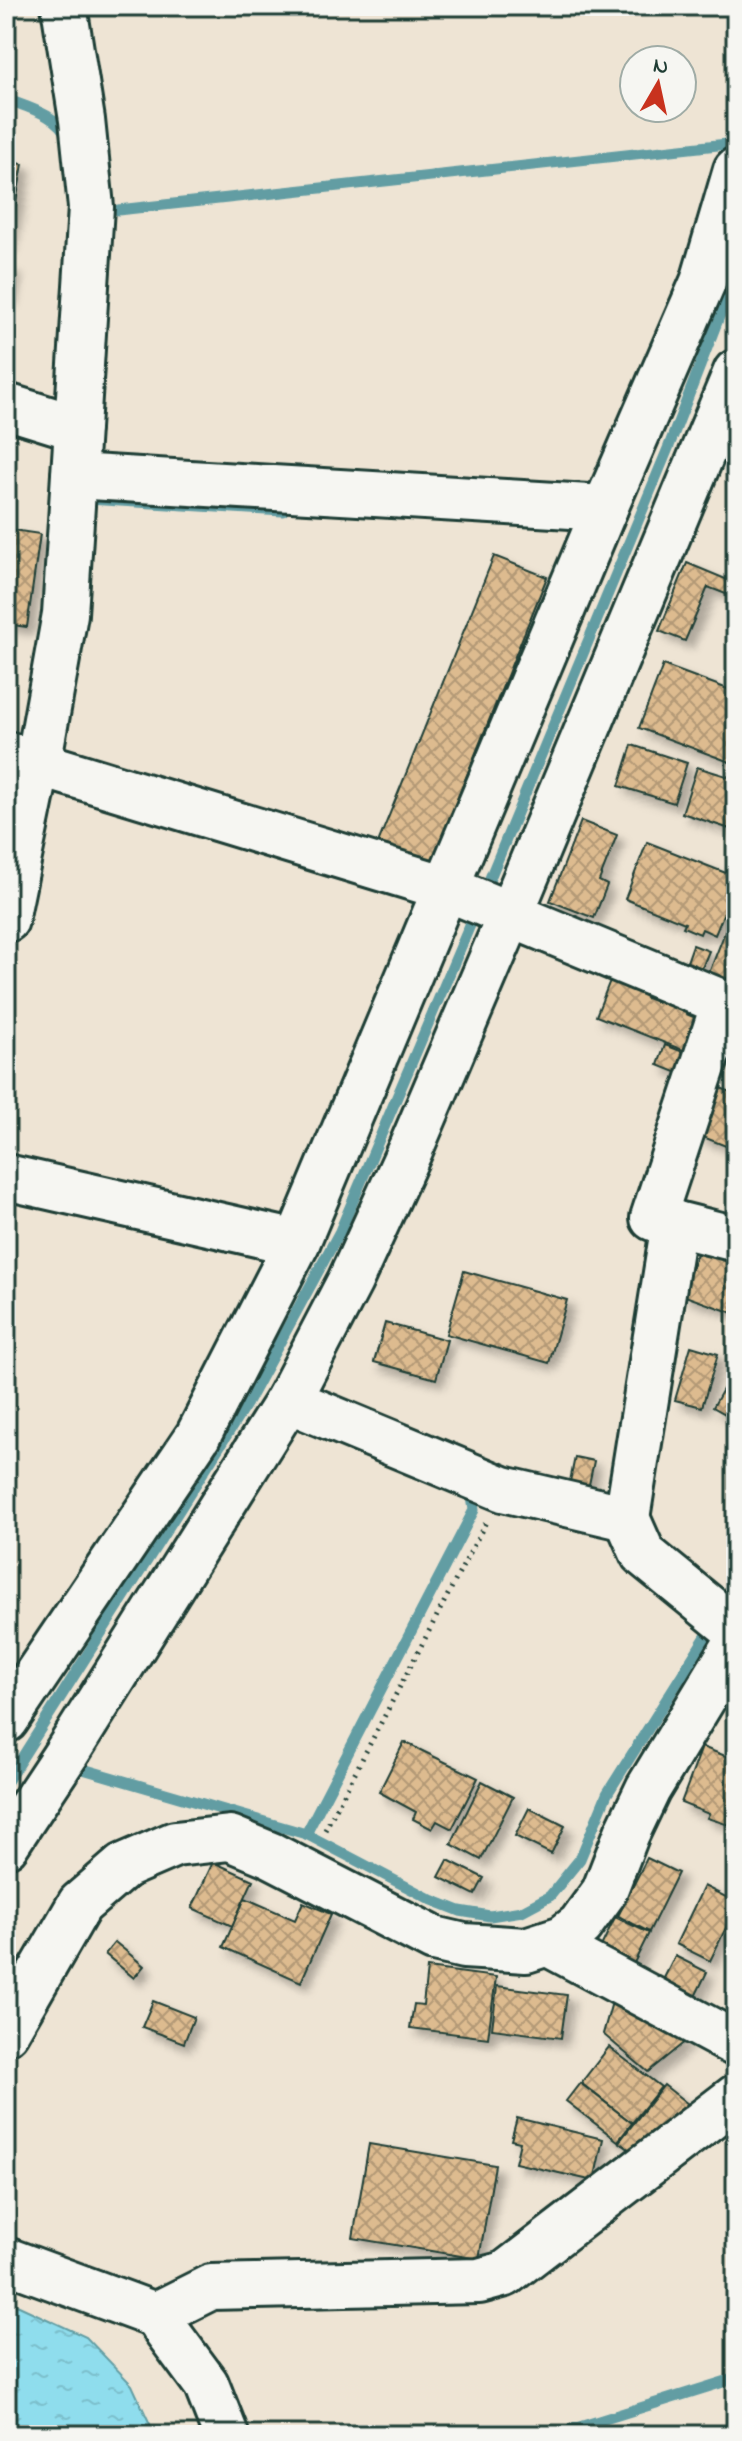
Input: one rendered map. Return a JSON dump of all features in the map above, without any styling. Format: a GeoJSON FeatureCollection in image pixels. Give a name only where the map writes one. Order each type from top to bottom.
{"type":"FeatureCollection","features":[{"type":"Feature","properties":{"kind":"street"},"geometry":{"type":"LineString","coordinates":[[6,915],[22,759],[65,614],[74,476],[91,207],[82,120],[64,6]]}},
{"type":"Feature","properties":{"kind":"street"},"geometry":{"type":"LineString","coordinates":[[6,1720],[198,1436],[297,1243],[451,890],[605,508],[703,282],[736,170]]}},
{"type":"Feature","properties":{"kind":"street"},"geometry":{"type":"LineString","coordinates":[[6,1845],[288,1400],[350,1281],[736,372]]}},
{"type":"Feature","properties":{"kind":"street"},"geometry":{"type":"LineString","coordinates":[[6,406],[77,428]]}},
{"type":"Feature","properties":{"kind":"street"},"geometry":{"type":"LineString","coordinates":[[74,476],[605,508]]}},
{"type":"Feature","properties":{"kind":"street"},"geometry":{"type":"LineString","coordinates":[[22,759],[451,890],[730,1006],[653,1218],[736,1239]]}},
{"type":"Feature","properties":{"kind":"street"},"geometry":{"type":"LineString","coordinates":[[6,1177],[297,1243]]}},
{"type":"Feature","properties":{"kind":"street"},"geometry":{"type":"LineString","coordinates":[[674,1223],[627,1518],[643,1554],[736,1630]]}},
{"type":"Feature","properties":{"kind":"street"},"geometry":{"type":"LineString","coordinates":[[288,1400],[503,1489],[627,1518]]}},
{"type":"Feature","properties":{"kind":"street"},"geometry":{"type":"LineString","coordinates":[[6,2032],[80,1904],[124,1866],[175,1844],[230,1838],[271,1855],[434,1939],[464,1946],[526,1950],[563,1938],[580,1925],[604,1892],[648,1789],[736,1644]]}},
{"type":"Feature","properties":{"kind":"street"},"geometry":{"type":"LineString","coordinates":[[549,1944],[736,2044]]}},
{"type":"Feature","properties":{"kind":"street"},"geometry":{"type":"LineString","coordinates":[[155,2315],[211,2287],[479,2281],[505,2274],[736,2097]]}},
{"type":"Feature","properties":{"kind":"street"},"geometry":{"type":"LineString","coordinates":[[6,2260],[155,2315],[206,2384],[226,2435]]}},
{"type":"Feature","properties":{"kind":"path"},"geometry":{"type":"LineString","coordinates":[[325,1830],[503,1489]]}},
{"type":"Feature","properties":{"kind":"water"},"geometry":{"type":"Polygon","coordinates":[[[6,2300],[86,2337],[132,2385],[155,2435],[6,2435],[6,2300]]]}},
{"type":"Feature","properties":{"kind":"building"},"geometry":{"type":"Polygon","coordinates":[[[6,161],[23,164],[8,245],[6,245],[6,161]]]}},
{"type":"Feature","properties":{"kind":"building"},"geometry":{"type":"Polygon","coordinates":[[[6,267],[14,269],[9,297],[6,296],[6,267]]]}},
{"type":"Feature","properties":{"kind":"building"},"geometry":{"type":"Polygon","coordinates":[[[6,529],[40,534],[27,627],[6,624],[6,529]]]}},
{"type":"Feature","properties":{"kind":"building"},"geometry":{"type":"Polygon","coordinates":[[[494,556],[547,577],[431,864],[378,843],[494,556]]]}},
{"type":"Feature","properties":{"kind":"building"},"geometry":{"type":"Polygon","coordinates":[[[687,563],[735,583],[736,580],[736,598],[708,587],[685,641],[659,631],[687,563]]]}},
{"type":"Feature","properties":{"kind":"building"},"geometry":{"type":"Polygon","coordinates":[[[663,665],[736,692],[735,764],[639,728],[663,665]]]}},
{"type":"Feature","properties":{"kind":"building"},"geometry":{"type":"Polygon","coordinates":[[[632,745],[687,763],[674,803],[619,786],[632,745]]]}},
{"type":"Feature","properties":{"kind":"building"},"geometry":{"type":"Polygon","coordinates":[[[697,767],[736,779],[736,831],[682,813],[697,767]]]}},
{"type":"Feature","properties":{"kind":"building"},"geometry":{"type":"Polygon","coordinates":[[[581,821],[617,835],[599,881],[607,885],[594,918],[550,901],[581,821]]]}},
{"type":"Feature","properties":{"kind":"building"},"geometry":{"type":"Polygon","coordinates":[[[647,842],[736,877],[715,935],[702,929],[700,934],[683,927],[685,923],[625,899],[647,842]]]}},
{"type":"Feature","properties":{"kind":"building"},"geometry":{"type":"Polygon","coordinates":[[[736,904],[736,984],[709,973],[736,904]]]}},
{"type":"Feature","properties":{"kind":"building"},"geometry":{"type":"Polygon","coordinates":[[[693,945],[709,951],[702,968],[687,962],[693,945]]]}},
{"type":"Feature","properties":{"kind":"building"},"geometry":{"type":"Polygon","coordinates":[[[611,978],[648,993],[646,998],[656,1002],[658,997],[688,1009],[686,1014],[701,1020],[688,1052],[596,1016],[611,978]]]}},
{"type":"Feature","properties":{"kind":"building"},"geometry":{"type":"Polygon","coordinates":[[[665,1045],[691,1055],[683,1075],[658,1065],[665,1045]]]}},
{"type":"Feature","properties":{"kind":"building"},"geometry":{"type":"Polygon","coordinates":[[[718,1087],[736,1094],[736,1150],[698,1135],[718,1087]]]}},
{"type":"Feature","properties":{"kind":"building"},"geometry":{"type":"Polygon","coordinates":[[[700,1245],[736,1258],[736,1314],[682,1295],[700,1245]]]}},
{"type":"Feature","properties":{"kind":"building"},"geometry":{"type":"Polygon","coordinates":[[[464,1271],[567,1300],[549,1363],[446,1334],[464,1271]]]}},
{"type":"Feature","properties":{"kind":"building"},"geometry":{"type":"Polygon","coordinates":[[[385,1323],[447,1340],[436,1379],[374,1362],[385,1323]]]}},
{"type":"Feature","properties":{"kind":"building"},"geometry":{"type":"Polygon","coordinates":[[[691,1346],[718,1354],[702,1407],[675,1400],[691,1346]]]}},
{"type":"Feature","properties":{"kind":"building"},"geometry":{"type":"Polygon","coordinates":[[[736,1366],[736,1420],[713,1407],[736,1366]]]}},
{"type":"Feature","properties":{"kind":"building"},"geometry":{"type":"Polygon","coordinates":[[[575,1457],[594,1461],[587,1494],[568,1491],[575,1457]]]}},
{"type":"Feature","properties":{"kind":"building"},"geometry":{"type":"Polygon","coordinates":[[[404,1742],[478,1778],[452,1829],[437,1821],[432,1829],[413,1819],[416,1812],[379,1792],[404,1742]]]}},
{"type":"Feature","properties":{"kind":"building"},"geometry":{"type":"Polygon","coordinates":[[[702,1747],[736,1760],[735,1827],[707,1818],[709,1814],[681,1803],[702,1747]]]}},
{"type":"Feature","properties":{"kind":"building"},"geometry":{"type":"Polygon","coordinates":[[[482,1781],[513,1797],[481,1860],[451,1844],[482,1781]]]}},
{"type":"Feature","properties":{"kind":"building"},"geometry":{"type":"Polygon","coordinates":[[[529,1808],[565,1826],[551,1854],[515,1836],[529,1808]]]}},
{"type":"Feature","properties":{"kind":"building"},"geometry":{"type":"Polygon","coordinates":[[[647,1858],[678,1873],[649,1932],[618,1916],[647,1858]]]}},
{"type":"Feature","properties":{"kind":"building"},"geometry":{"type":"Polygon","coordinates":[[[448,1860],[484,1878],[475,1895],[439,1877],[448,1860]]]}},
{"type":"Feature","properties":{"kind":"building"},"geometry":{"type":"Polygon","coordinates":[[[213,1862],[253,1880],[232,1926],[192,1908],[213,1862]]]}},
{"type":"Feature","properties":{"kind":"building"},"geometry":{"type":"Polygon","coordinates":[[[704,1886],[736,1902],[710,1961],[676,1944],[704,1886]]]}},
{"type":"Feature","properties":{"kind":"building"},"geometry":{"type":"Polygon","coordinates":[[[245,1898],[295,1920],[303,1902],[331,1914],[301,1982],[223,1947],[245,1898]]]}},
{"type":"Feature","properties":{"kind":"building"},"geometry":{"type":"Polygon","coordinates":[[[615,1917],[649,1933],[630,1971],[597,1955],[615,1917]]]}},
{"type":"Feature","properties":{"kind":"building"},"geometry":{"type":"Polygon","coordinates":[[[115,1942],[144,1966],[134,1978],[105,1954],[115,1942]]]}},
{"type":"Feature","properties":{"kind":"building"},"geometry":{"type":"Polygon","coordinates":[[[675,1956],[707,1972],[693,2001],[660,1986],[675,1956]]]}},
{"type":"Feature","properties":{"kind":"building"},"geometry":{"type":"Polygon","coordinates":[[[427,1968],[496,1977],[488,2038],[410,2028],[414,2004],[423,2005],[427,1968]]]}},
{"type":"Feature","properties":{"kind":"building"},"geometry":{"type":"Polygon","coordinates":[[[497,1986],[567,1995],[561,2038],[492,2029],[497,1986]]]}},
{"type":"Feature","properties":{"kind":"building"},"geometry":{"type":"Polygon","coordinates":[[[153,2001],[194,2017],[184,2043],[142,2027],[153,2001]]]}},
{"type":"Feature","properties":{"kind":"building"},"geometry":{"type":"Polygon","coordinates":[[[612,2002],[686,2041],[648,2072],[603,2034],[612,2002]]]}},
{"type":"Feature","properties":{"kind":"building"},"geometry":{"type":"Polygon","coordinates":[[[609,2047],[661,2087],[632,2123],[581,2083],[609,2047]]]}},
{"type":"Feature","properties":{"kind":"building"},"geometry":{"type":"Polygon","coordinates":[[[580,2083],[632,2123],[618,2141],[566,2101],[580,2083]]]}},
{"type":"Feature","properties":{"kind":"building"},"geometry":{"type":"Polygon","coordinates":[[[664,2085],[693,2108],[637,2155],[619,2142],[664,2085]]]}},
{"type":"Feature","properties":{"kind":"building"},"geometry":{"type":"Polygon","coordinates":[[[517,2118],[603,2139],[594,2181],[515,2163],[520,2142],[511,2140],[517,2118]]]}},
{"type":"Feature","properties":{"kind":"building"},"geometry":{"type":"Polygon","coordinates":[[[369,2144],[495,2165],[479,2259],[353,2238],[369,2144]]]}},
{"type":"Feature","properties":{"kind":"waterway"},"geometry":{"type":"LineString","coordinates":[[6,99],[50,118],[67,138]]}},
{"type":"Feature","properties":{"kind":"waterway"},"geometry":{"type":"LineString","coordinates":[[118,210],[727,144]]}},
{"type":"Feature","properties":{"kind":"waterway"},"geometry":{"type":"LineString","coordinates":[[483,895],[669,446],[736,273]]}},
{"type":"Feature","properties":{"kind":"waterway"},"geometry":{"type":"LineString","coordinates":[[88,499],[283,511]]}},
{"type":"Feature","properties":{"kind":"waterway"},"geometry":{"type":"LineString","coordinates":[[6,807],[13,777]]}},
{"type":"Feature","properties":{"kind":"waterway"},"geometry":{"type":"LineString","coordinates":[[6,1783],[247,1403],[340,1231],[476,911]]}},
{"type":"Feature","properties":{"kind":"waterway"},"geometry":{"type":"LineString","coordinates":[[306,1834],[474,1510],[472,1497],[462,1493]]}},
{"type":"Feature","properties":{"kind":"waterway"},"geometry":{"type":"LineString","coordinates":[[76,1767],[306,1834],[432,1900],[460,1911],[490,1916],[522,1911],[550,1896],[580,1859],[607,1794],[707,1635]]}},
{"type":"Feature","properties":{"kind":"waterway"},"geometry":{"type":"LineString","coordinates":[[554,2435],[736,2378]]}}]}
